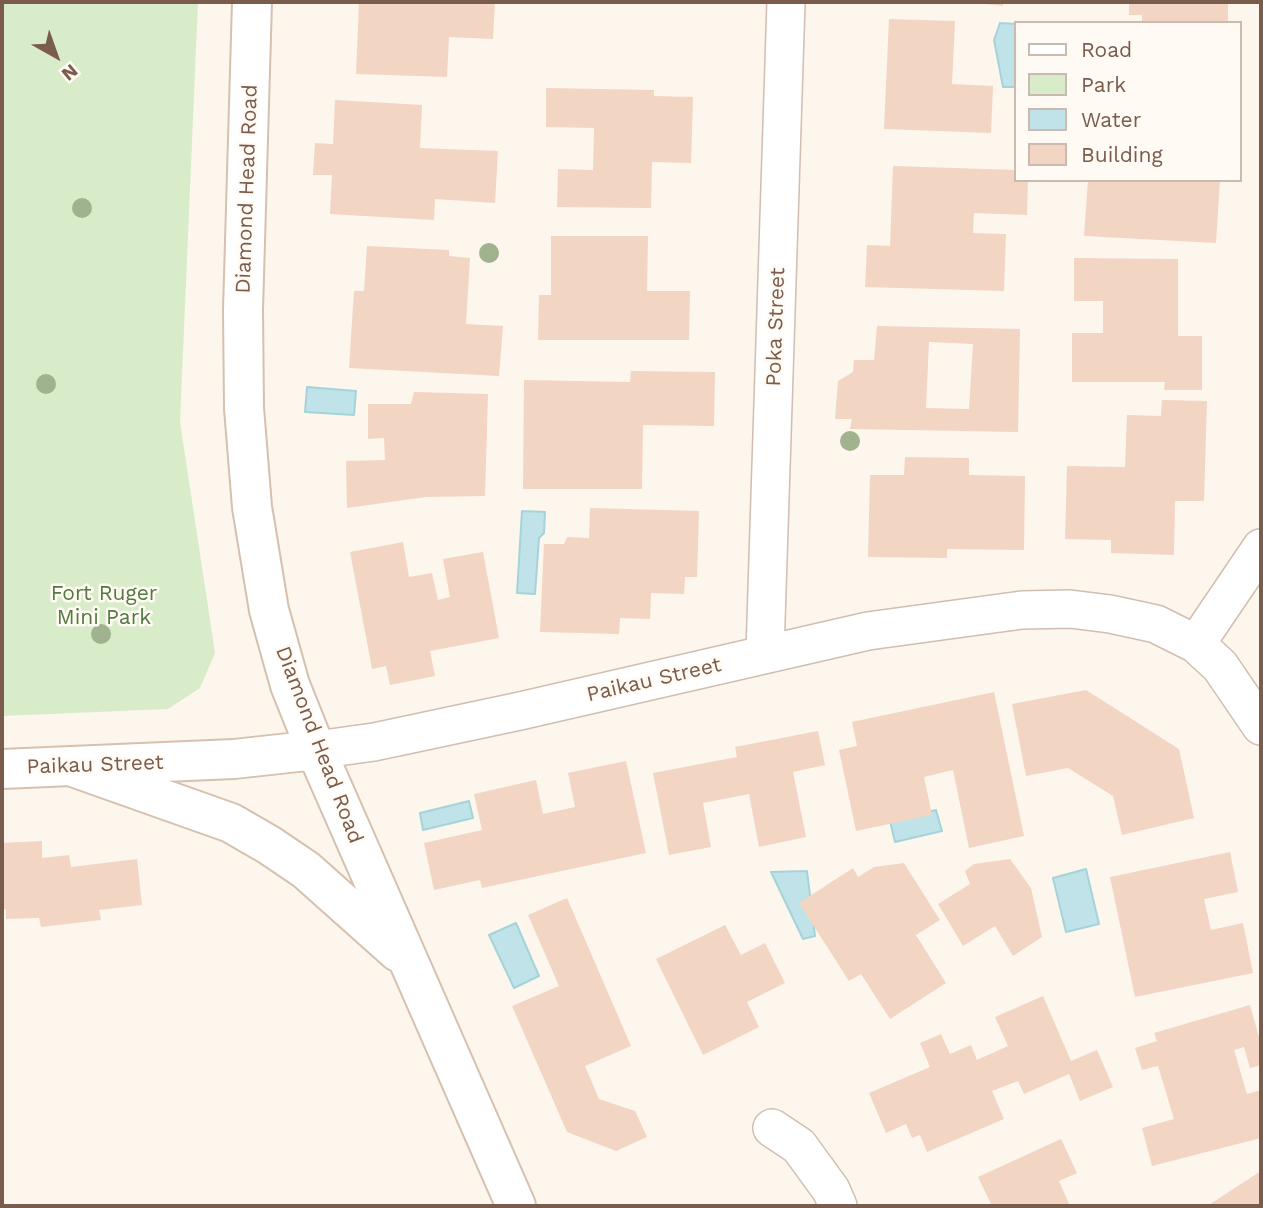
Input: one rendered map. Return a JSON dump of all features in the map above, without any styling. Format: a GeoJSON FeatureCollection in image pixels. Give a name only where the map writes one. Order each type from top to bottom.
{"type":"FeatureCollection","features":[{"type":"Feature","properties":{"kind":"street","name":"Diamond Head Road"},"geometry":{"type":"LineString","coordinates":[[252,2],[243,310],[244,408],[251,494],[269,610],[290,685],[316,750],[516,1206]]}},
{"type":"Feature","properties":{"kind":"street","name":"Poka Street"},"geometry":{"type":"LineString","coordinates":[[765,652],[786,2]]}},
{"type":"Feature","properties":{"kind":"street"},"geometry":{"type":"LineString","coordinates":[[1196,644],[1261,548]]}},
{"type":"Feature","properties":{"kind":"street","name":"Paikau Street"},"geometry":{"type":"LineString","coordinates":[[2,769],[234,759],[374,742],[662,680],[765,652],[868,631],[1022,610],[1070,609],[1110,614],[1156,625],[1196,644],[1220,666],[1261,726]]}},
{"type":"Feature","properties":{"kind":"street"},"geometry":{"type":"LineString","coordinates":[[73,767],[231,823],[270,845],[306,870],[408,961]]}},
{"type":"Feature","properties":{"kind":"street"},"geometry":{"type":"LineString","coordinates":[[772,1128],[799,1146],[831,1190],[838,1206]]}},
{"type":"Feature","properties":{"kind":"green space","name":"Fort Ruger Mini Park"},"geometry":{"type":"Polygon","coordinates":[[[2,2],[198,2],[180,422],[215,653],[200,688],[168,709],[2,716],[2,2]]]}},
{"type":"Feature","properties":{"kind":"water"},"geometry":{"type":"Polygon","coordinates":[[[1000,23],[1014,24],[1014,87],[1003,87],[994,40],[1000,23]]]}},
{"type":"Feature","properties":{"kind":"water"},"geometry":{"type":"Polygon","coordinates":[[[307,387],[356,391],[354,415],[305,412],[307,387]]]}},
{"type":"Feature","properties":{"kind":"water"},"geometry":{"type":"Polygon","coordinates":[[[522,511],[545,512],[544,533],[539,538],[535,594],[517,593],[522,511]]]}},
{"type":"Feature","properties":{"kind":"water"},"geometry":{"type":"Polygon","coordinates":[[[469,801],[473,818],[423,830],[420,813],[469,801]]]}},
{"type":"Feature","properties":{"kind":"water"},"geometry":{"type":"Polygon","coordinates":[[[936,810],[942,831],[895,842],[890,821],[936,810]]]}},
{"type":"Feature","properties":{"kind":"water"},"geometry":{"type":"Polygon","coordinates":[[[1086,869],[1099,924],[1066,932],[1053,878],[1086,869]]]}},
{"type":"Feature","properties":{"kind":"water"},"geometry":{"type":"Polygon","coordinates":[[[807,871],[815,936],[803,939],[771,872],[807,871]]]}},
{"type":"Feature","properties":{"kind":"water"},"geometry":{"type":"Polygon","coordinates":[[[516,923],[539,976],[514,988],[489,935],[516,923]]]}},
{"type":"Feature","properties":{"kind":"building"},"geometry":{"type":"Polygon","coordinates":[[[359,2],[495,2],[493,39],[449,37],[447,77],[356,74],[359,2]]]}},
{"type":"Feature","properties":{"kind":"building"},"geometry":{"type":"Polygon","coordinates":[[[967,2],[1003,2],[1003,6],[967,2]]]}},
{"type":"Feature","properties":{"kind":"building"},"geometry":{"type":"Polygon","coordinates":[[[1129,2],[1228,2],[1228,21],[1142,21],[1142,15],[1129,15],[1129,2]]]}},
{"type":"Feature","properties":{"kind":"building"},"geometry":{"type":"Polygon","coordinates":[[[889,19],[955,21],[952,84],[993,86],[991,133],[884,129],[889,19]]]}},
{"type":"Feature","properties":{"kind":"building"},"geometry":{"type":"Polygon","coordinates":[[[546,88],[654,90],[654,96],[693,97],[691,163],[652,162],[651,208],[557,207],[558,169],[593,170],[594,128],[546,127],[546,88]]]}},
{"type":"Feature","properties":{"kind":"building"},"geometry":{"type":"Polygon","coordinates":[[[335,100],[422,105],[420,148],[498,151],[495,203],[435,199],[434,220],[330,214],[332,175],[313,175],[315,143],[333,144],[335,100]]]}},
{"type":"Feature","properties":{"kind":"building"},"geometry":{"type":"Polygon","coordinates":[[[893,166],[1014,170],[1014,182],[1028,182],[1027,215],[974,213],[973,233],[1006,234],[1004,291],[865,287],[867,245],[890,246],[893,166]]]}},
{"type":"Feature","properties":{"kind":"building"},"geometry":{"type":"Polygon","coordinates":[[[1088,182],[1220,182],[1216,243],[1084,236],[1088,182]]]}},
{"type":"Feature","properties":{"kind":"building"},"geometry":{"type":"Polygon","coordinates":[[[551,236],[648,236],[647,291],[690,291],[689,340],[538,340],[539,295],[551,295],[551,236]]]}},
{"type":"Feature","properties":{"kind":"building"},"geometry":{"type":"Polygon","coordinates":[[[367,246],[449,250],[449,256],[470,258],[466,324],[503,326],[499,376],[349,368],[354,291],[364,291],[367,246]]]}},
{"type":"Feature","properties":{"kind":"building"},"geometry":{"type":"Polygon","coordinates":[[[1074,258],[1178,259],[1178,336],[1202,336],[1202,390],[1164,390],[1165,382],[1072,382],[1072,333],[1103,333],[1103,301],[1074,301],[1074,258]]]}},
{"type":"Feature","properties":{"kind":"building"},"geometry":{"type":"Polygon","coordinates":[[[877,326],[1020,329],[1018,432],[850,429],[852,419],[835,419],[838,381],[853,372],[854,360],[874,360],[877,326]],[[929,342],[926,408],[969,409],[973,344],[929,342]]]}},
{"type":"Feature","properties":{"kind":"building"},"geometry":{"type":"Polygon","coordinates":[[[631,371],[715,372],[714,426],[643,425],[642,489],[523,489],[524,380],[630,382],[631,371]]]}},
{"type":"Feature","properties":{"kind":"building"},"geometry":{"type":"Polygon","coordinates":[[[414,392],[488,394],[485,496],[426,497],[347,508],[346,461],[385,460],[384,438],[368,439],[368,404],[411,404],[414,392]]]}},
{"type":"Feature","properties":{"kind":"building"},"geometry":{"type":"Polygon","coordinates":[[[1162,400],[1207,401],[1204,501],[1175,501],[1174,555],[1111,553],[1111,540],[1065,539],[1067,466],[1125,467],[1127,415],[1161,416],[1162,400]]]}},
{"type":"Feature","properties":{"kind":"building"},"geometry":{"type":"Polygon","coordinates":[[[905,457],[969,458],[969,475],[1025,476],[1024,550],[947,549],[947,558],[868,557],[870,475],[904,475],[905,457]]]}},
{"type":"Feature","properties":{"kind":"building"},"geometry":{"type":"Polygon","coordinates":[[[590,508],[699,511],[697,577],[685,577],[684,594],[651,593],[650,619],[620,618],[619,634],[540,632],[544,544],[564,544],[567,537],[589,538],[590,508]]]}},
{"type":"Feature","properties":{"kind":"building"},"geometry":{"type":"Polygon","coordinates":[[[403,542],[409,577],[432,573],[438,600],[450,597],[443,559],[483,552],[499,638],[430,651],[435,676],[390,685],[386,666],[372,669],[350,552],[403,542]]]}},
{"type":"Feature","properties":{"kind":"building"},"geometry":{"type":"Polygon","coordinates":[[[1086,690],[1179,749],[1194,818],[1122,835],[1113,796],[1068,768],[1026,776],[1012,704],[1086,690]]]}},
{"type":"Feature","properties":{"kind":"building"},"geometry":{"type":"Polygon","coordinates":[[[994,692],[1024,836],[969,848],[953,770],[924,777],[932,815],[856,831],[839,750],[857,746],[852,722],[994,692]]]}},
{"type":"Feature","properties":{"kind":"building"},"geometry":{"type":"Polygon","coordinates":[[[818,731],[825,765],[793,772],[806,837],[759,847],[749,794],[703,803],[711,847],[669,855],[653,773],[737,757],[735,747],[818,731]]]}},
{"type":"Feature","properties":{"kind":"building"},"geometry":{"type":"Polygon","coordinates":[[[626,761],[646,853],[482,888],[480,880],[434,890],[424,843],[482,830],[474,794],[536,780],[543,814],[575,807],[568,773],[626,761]]]}},
{"type":"Feature","properties":{"kind":"building"},"geometry":{"type":"Polygon","coordinates":[[[42,841],[42,858],[69,855],[71,867],[137,859],[142,905],[99,910],[101,920],[41,927],[39,918],[6,919],[6,909],[2,909],[2,843],[42,841]]]}},
{"type":"Feature","properties":{"kind":"building"},"geometry":{"type":"Polygon","coordinates":[[[1230,852],[1238,892],[1204,899],[1211,930],[1243,923],[1253,973],[1135,997],[1110,877],[1230,852]]]}},
{"type":"Feature","properties":{"kind":"building"},"geometry":{"type":"Polygon","coordinates":[[[1010,859],[1031,888],[1042,937],[1013,956],[995,926],[963,946],[938,904],[970,884],[965,871],[974,864],[1010,859]]]}},
{"type":"Feature","properties":{"kind":"building"},"geometry":{"type":"Polygon","coordinates":[[[904,863],[940,920],[916,935],[946,983],[890,1019],[861,974],[849,981],[799,903],[853,868],[858,877],[874,867],[904,863]]]}},
{"type":"Feature","properties":{"kind":"building"},"geometry":{"type":"Polygon","coordinates":[[[567,898],[631,1046],[585,1066],[599,1099],[635,1111],[647,1137],[616,1151],[567,1132],[512,1006],[559,986],[528,915],[567,898]]]}},
{"type":"Feature","properties":{"kind":"building"},"geometry":{"type":"Polygon","coordinates":[[[725,925],[741,955],[765,943],[785,983],[747,1002],[759,1027],[703,1055],[656,959],[725,925]]]}},
{"type":"Feature","properties":{"kind":"building"},"geometry":{"type":"Polygon","coordinates":[[[1043,996],[1071,1061],[1097,1050],[1113,1087],[1080,1101],[1069,1074],[1024,1094],[1018,1081],[992,1091],[1004,1119],[927,1152],[920,1135],[912,1138],[906,1124],[886,1133],[869,1093],[930,1067],[920,1043],[941,1034],[950,1054],[971,1045],[977,1060],[1008,1046],[995,1017],[1043,996]]]}},
{"type":"Feature","properties":{"kind":"building"},"geometry":{"type":"Polygon","coordinates":[[[1250,1005],[1261,1044],[1261,1065],[1250,1068],[1244,1047],[1234,1050],[1247,1094],[1261,1090],[1261,1138],[1152,1166],[1142,1128],[1174,1119],[1158,1066],[1142,1070],[1135,1048],[1157,1041],[1154,1033],[1250,1005]]]}},
{"type":"Feature","properties":{"kind":"building"},"geometry":{"type":"Polygon","coordinates":[[[1061,1139],[1077,1173],[1059,1181],[1070,1206],[992,1206],[978,1177],[1061,1139]]]}},
{"type":"Feature","properties":{"kind":"building"},"geometry":{"type":"Polygon","coordinates":[[[1261,1171],[1261,1206],[1207,1206],[1261,1171]]]}}]}
